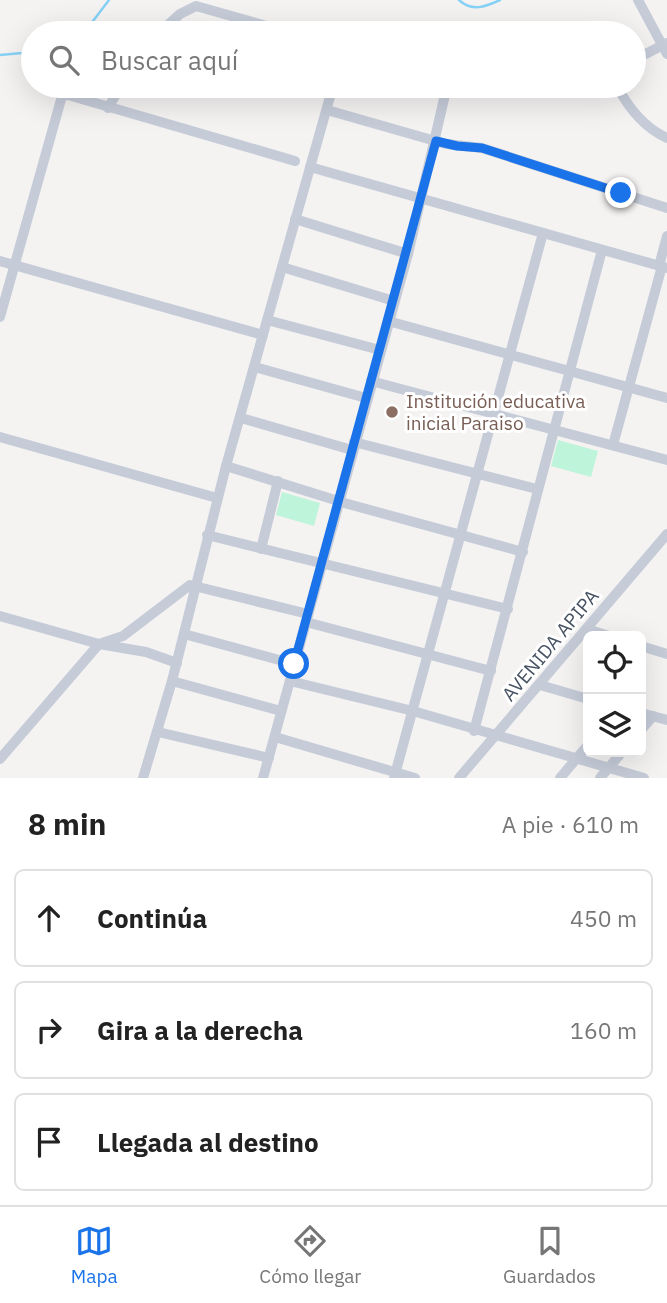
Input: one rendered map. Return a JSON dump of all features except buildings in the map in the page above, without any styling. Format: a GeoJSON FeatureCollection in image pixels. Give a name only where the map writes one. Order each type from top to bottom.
{"type":"FeatureCollection","features":[{"type":"Feature","properties":{"kind":"street"},"geometry":{"type":"LineString","coordinates":[[638,0],[665,48],[646,56]]}},
{"type":"Feature","properties":{"kind":"street"},"geometry":{"type":"LineString","coordinates":[[172,21],[196,6],[249,21]]}},
{"type":"Feature","properties":{"kind":"street"},"geometry":{"type":"LineString","coordinates":[[0,317],[61,98]]}},
{"type":"Feature","properties":{"kind":"street"},"geometry":{"type":"LineString","coordinates":[[77,98],[295,161]]}},
{"type":"Feature","properties":{"kind":"street"},"geometry":{"type":"LineString","coordinates":[[108,108],[114,98]]}},
{"type":"Feature","properties":{"kind":"street"},"geometry":{"type":"LineString","coordinates":[[144,778],[177,663],[217,498],[330,98]]}},
{"type":"Feature","properties":{"kind":"street"},"geometry":{"type":"LineString","coordinates":[[263,778],[408,254],[445,98]]}},
{"type":"Feature","properties":{"kind":"street"},"geometry":{"type":"LineString","coordinates":[[625,98],[640,119],[654,132],[667,138]]}},
{"type":"Feature","properties":{"kind":"street"},"geometry":{"type":"LineString","coordinates":[[327,110],[436,141],[482,148],[667,208]]}},
{"type":"Feature","properties":{"kind":"street"},"geometry":{"type":"LineString","coordinates":[[310,167],[663,267]]}},
{"type":"Feature","properties":{"kind":"street"},"geometry":{"type":"LineString","coordinates":[[295,219],[408,254]]}},
{"type":"Feature","properties":{"kind":"street"},"geometry":{"type":"LineString","coordinates":[[394,775],[543,233]]}},
{"type":"Feature","properties":{"kind":"street"},"geometry":{"type":"LineString","coordinates":[[613,445],[663,267],[667,236]]}},
{"type":"Feature","properties":{"kind":"street"},"geometry":{"type":"LineString","coordinates":[[474,731],[602,250]]}},
{"type":"Feature","properties":{"kind":"street"},"geometry":{"type":"LineString","coordinates":[[0,261],[263,335]]}},
{"type":"Feature","properties":{"kind":"street"},"geometry":{"type":"LineString","coordinates":[[282,267],[394,301]]}},
{"type":"Feature","properties":{"kind":"street"},"geometry":{"type":"LineString","coordinates":[[267,320],[380,350]]}},
{"type":"Feature","properties":{"kind":"street"},"geometry":{"type":"LineString","coordinates":[[388,321],[667,398]]}},
{"type":"Feature","properties":{"kind":"street"},"geometry":{"type":"LineString","coordinates":[[255,367],[366,398]]}},
{"type":"Feature","properties":{"kind":"street"},"geometry":{"type":"LineString","coordinates":[[371,380],[667,460]]}},
{"type":"Feature","properties":{"kind":"street"},"geometry":{"type":"LineString","coordinates":[[241,418],[537,489]]}},
{"type":"Feature","properties":{"kind":"street"},"geometry":{"type":"LineString","coordinates":[[0,437],[217,498]]}},
{"type":"Feature","properties":{"kind":"street"},"geometry":{"type":"LineString","coordinates":[[226,466],[523,552]]}},
{"type":"Feature","properties":{"kind":"street"},"geometry":{"type":"LineString","coordinates":[[261,549],[278,481]]}},
{"type":"Feature","properties":{"kind":"street","name":"AVENIDA APIPA"},"geometry":{"type":"LineString","coordinates":[[459,778],[667,534]]}},
{"type":"Feature","properties":{"kind":"street"},"geometry":{"type":"LineString","coordinates":[[207,535],[444,595],[508,608]]}},
{"type":"Feature","properties":{"kind":"street"},"geometry":{"type":"LineString","coordinates":[[0,759],[99,644],[123,636],[178,592],[197,585],[491,671]]}},
{"type":"Feature","properties":{"kind":"street"},"geometry":{"type":"LineString","coordinates":[[0,616],[99,644],[146,652],[177,663]]}},
{"type":"Feature","properties":{"kind":"street"},"geometry":{"type":"LineString","coordinates":[[587,629],[594,631]]}},
{"type":"Feature","properties":{"kind":"street"},"geometry":{"type":"LineString","coordinates":[[184,634],[294,664]]}},
{"type":"Feature","properties":{"kind":"street"},"geometry":{"type":"LineString","coordinates":[[646,648],[667,654]]}},
{"type":"Feature","properties":{"kind":"street"},"geometry":{"type":"LineString","coordinates":[[172,681],[281,711]]}},
{"type":"Feature","properties":{"kind":"street"},"geometry":{"type":"LineString","coordinates":[[289,681],[413,711],[474,731],[644,778]]}},
{"type":"Feature","properties":{"kind":"street"},"geometry":{"type":"LineString","coordinates":[[540,685],[583,698]]}},
{"type":"Feature","properties":{"kind":"street"},"geometry":{"type":"LineString","coordinates":[[646,714],[667,720]]}},
{"type":"Feature","properties":{"kind":"street"},"geometry":{"type":"LineString","coordinates":[[646,724],[653,716]]}},
{"type":"Feature","properties":{"kind":"street"},"geometry":{"type":"LineString","coordinates":[[158,732],[269,758]]}},
{"type":"Feature","properties":{"kind":"street"},"geometry":{"type":"LineString","coordinates":[[275,737],[394,775],[415,778]]}},
{"type":"Feature","properties":{"kind":"street"},"geometry":{"type":"LineString","coordinates":[[560,778],[583,751]]}},
{"type":"Feature","properties":{"kind":"street"},"geometry":{"type":"LineString","coordinates":[[600,778],[618,757]]}},
{"type":"Feature","properties":{"kind":"green space"},"geometry":{"type":"Polygon","coordinates":[[[558,440],[598,451],[591,477],[551,466],[558,440]]]}},
{"type":"Feature","properties":{"kind":"green space"},"geometry":{"type":"Polygon","coordinates":[[[282,492],[320,503],[314,526],[276,515],[282,492]]]}},
{"type":"Feature","properties":{"kind":"waterway"},"geometry":{"type":"LineString","coordinates":[[93,21],[109,0]]}},
{"type":"Feature","properties":{"kind":"waterway"},"geometry":{"type":"LineString","coordinates":[[459,0],[474,7],[500,0]]}},
{"type":"Feature","properties":{"kind":"waterway"},"geometry":{"type":"LineString","coordinates":[[0,55],[21,53]]}},
{"type":"Feature","properties":{"kind":"place","name":"Institución educativa inicial Paraiso"},"geometry":{"type":"Point","coordinates":[392,412]}},
{"type":"Feature","properties":{"kind":"route"},"geometry":{"type":"LineString","coordinates":[[294,664],[408,254],[436,141],[482,148],[621,193]]}}]}
